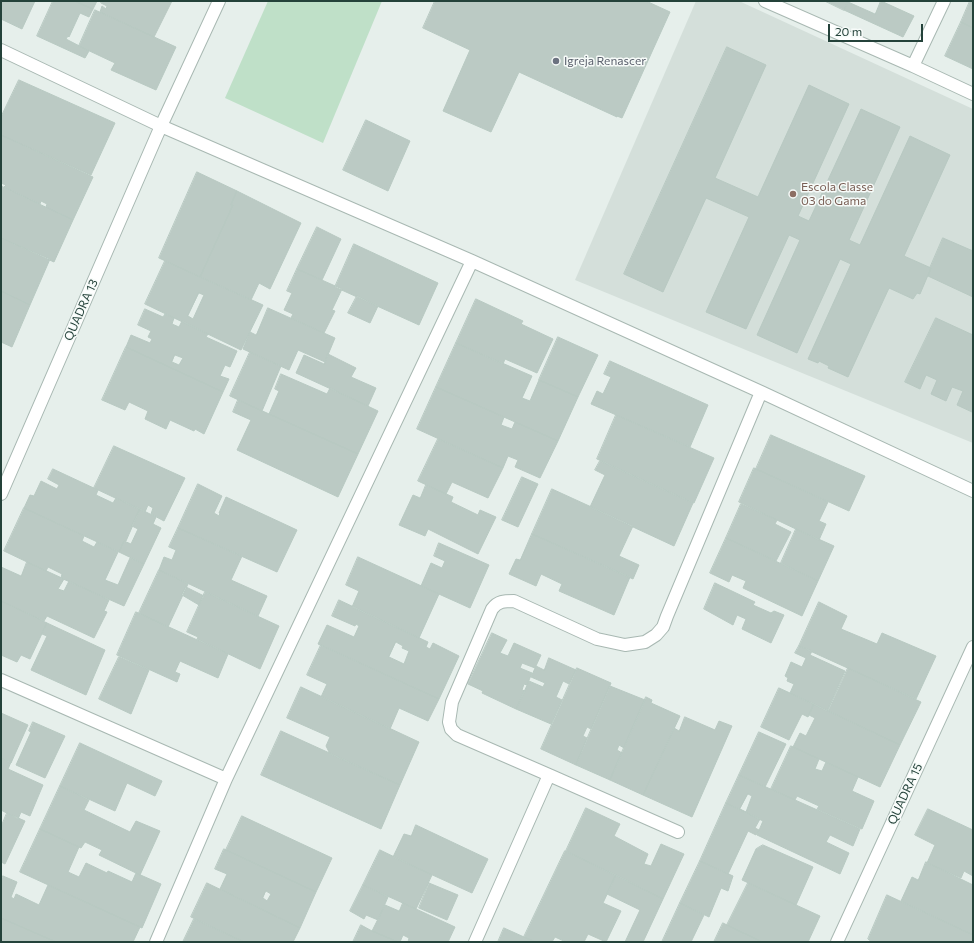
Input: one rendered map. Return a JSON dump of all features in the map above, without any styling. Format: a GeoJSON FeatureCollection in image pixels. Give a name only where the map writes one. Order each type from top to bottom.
{"type":"FeatureCollection","features":[{"type":"Feature","properties":{"kind":"street","name":"QUADRA 13"},"geometry":{"type":"LineString","coordinates":[[1,494],[161,126],[219,1]]}},
{"type":"Feature","properties":{"kind":"street"},"geometry":{"type":"LineString","coordinates":[[765,1],[973,94]]}},
{"type":"Feature","properties":{"kind":"street"},"geometry":{"type":"LineString","coordinates":[[913,66],[944,1]]}},
{"type":"Feature","properties":{"kind":"street"},"geometry":{"type":"LineString","coordinates":[[1,50],[161,126],[472,262],[761,392],[973,491]]}},
{"type":"Feature","properties":{"kind":"street"},"geometry":{"type":"LineString","coordinates":[[156,942],[226,779],[472,262]]}},
{"type":"Feature","properties":{"kind":"street"},"geometry":{"type":"LineString","coordinates":[[678,832],[457,735],[451,729],[449,722],[452,702],[492,609],[496,604],[502,601],[514,601],[597,639],[625,645],[645,642],[656,635],[663,627],[761,392]]}},
{"type":"Feature","properties":{"kind":"street","name":"QUADRA 15"},"geometry":{"type":"LineString","coordinates":[[837,942],[973,647]]}},
{"type":"Feature","properties":{"kind":"street"},"geometry":{"type":"LineString","coordinates":[[1,680],[226,779]]}},
{"type":"Feature","properties":{"kind":"street"},"geometry":{"type":"LineString","coordinates":[[475,942],[549,775]]}},
{"type":"Feature","properties":{"kind":"shaded area","name":"Escola Classe 03 do Gama"},"geometry":{"type":"Polygon","coordinates":[[[696,1],[739,1],[973,109],[973,443],[575,280],[696,1]]]}},
{"type":"Feature","properties":{"kind":"green space"},"geometry":{"type":"Polygon","coordinates":[[[268,1],[382,1],[323,143],[225,98],[268,1]]]}},
{"type":"Feature","properties":{"kind":"building"},"geometry":{"type":"Polygon","coordinates":[[[1,1],[35,1],[22,29],[1,19],[1,1]]]}},
{"type":"Feature","properties":{"kind":"building"},"geometry":{"type":"Polygon","coordinates":[[[53,1],[75,1],[93,9],[89,17],[80,13],[69,37],[68,36],[66,39],[89,51],[85,58],[37,36],[53,1]]]}},
{"type":"Feature","properties":{"kind":"building"},"geometry":{"type":"Polygon","coordinates":[[[75,1],[97,1],[93,9],[75,1]]]}},
{"type":"Feature","properties":{"kind":"building"},"geometry":{"type":"Polygon","coordinates":[[[102,1],[172,1],[154,37],[100,12],[102,6],[106,9],[107,6],[101,3],[102,1]]]}},
{"type":"Feature","properties":{"kind":"building","name":"Igreja Renascer"},"geometry":{"type":"Polygon","coordinates":[[[435,1],[646,1],[670,12],[622,118],[519,72],[491,132],[443,111],[470,50],[423,28],[435,1]]]}},
{"type":"Feature","properties":{"kind":"building"},"geometry":{"type":"Polygon","coordinates":[[[825,1],[848,1],[844,10],[825,1]]]}},
{"type":"Feature","properties":{"kind":"building"},"geometry":{"type":"Polygon","coordinates":[[[881,1],[914,16],[903,37],[844,10],[848,2],[875,14],[881,1]]]}},
{"type":"Feature","properties":{"kind":"building"},"geometry":{"type":"Polygon","coordinates":[[[970,1],[973,1],[973,28],[961,22],[970,1]]]}},
{"type":"Feature","properties":{"kind":"building"},"geometry":{"type":"Polygon","coordinates":[[[95,10],[176,47],[156,90],[111,70],[115,63],[79,46],[95,10]]]}},
{"type":"Feature","properties":{"kind":"building"},"geometry":{"type":"Polygon","coordinates":[[[961,22],[973,28],[973,69],[945,56],[961,22]]]}},
{"type":"Feature","properties":{"kind":"building"},"geometry":{"type":"Polygon","coordinates":[[[727,47],[766,65],[715,178],[758,197],[809,85],[849,104],[798,216],[809,221],[861,109],[900,127],[849,240],[860,245],[910,136],[950,155],[904,256],[931,268],[920,294],[917,293],[913,299],[889,288],[848,377],[828,368],[829,366],[819,361],[818,363],[808,359],[851,264],[840,259],[797,353],[757,335],[800,240],[789,235],[746,329],[706,312],[749,217],[706,198],[663,292],[624,274],[727,47]]]}},
{"type":"Feature","properties":{"kind":"building"},"geometry":{"type":"Polygon","coordinates":[[[19,80],[115,123],[91,175],[1,135],[1,117],[19,80]]]}},
{"type":"Feature","properties":{"kind":"building"},"geometry":{"type":"Polygon","coordinates":[[[366,120],[410,141],[388,191],[343,170],[366,120]]]}},
{"type":"Feature","properties":{"kind":"building"},"geometry":{"type":"Polygon","coordinates":[[[1,135],[93,177],[73,220],[46,207],[47,204],[41,201],[40,204],[4,187],[6,185],[1,183],[1,135]]]}},
{"type":"Feature","properties":{"kind":"building"},"geometry":{"type":"Polygon","coordinates":[[[197,172],[237,191],[231,205],[233,205],[200,277],[159,258],[197,172]]]}},
{"type":"Feature","properties":{"kind":"building"},"geometry":{"type":"Polygon","coordinates":[[[1,186],[73,220],[54,262],[1,238],[1,186]]]}},
{"type":"Feature","properties":{"kind":"building"},"geometry":{"type":"Polygon","coordinates":[[[237,191],[301,223],[270,289],[259,283],[251,300],[200,277],[233,205],[231,205],[237,191]]]}},
{"type":"Feature","properties":{"kind":"building"},"geometry":{"type":"Polygon","coordinates":[[[317,227],[341,239],[322,280],[297,269],[317,227]]]}},
{"type":"Feature","properties":{"kind":"building"},"geometry":{"type":"Polygon","coordinates":[[[1,238],[50,259],[30,305],[1,291],[1,238]]]}},
{"type":"Feature","properties":{"kind":"building"},"geometry":{"type":"Polygon","coordinates":[[[943,238],[973,251],[973,297],[928,276],[943,238]]]}},
{"type":"Feature","properties":{"kind":"building"},"geometry":{"type":"Polygon","coordinates":[[[354,244],[438,283],[419,325],[335,287],[354,244]]]}},
{"type":"Feature","properties":{"kind":"building"},"geometry":{"type":"Polygon","coordinates":[[[165,261],[263,305],[241,350],[145,304],[165,261]],[[199,293],[188,316],[193,319],[204,295],[199,293]]]}},
{"type":"Feature","properties":{"kind":"building"},"geometry":{"type":"Polygon","coordinates":[[[297,269],[342,289],[332,310],[335,311],[324,333],[291,318],[293,314],[284,310],[292,293],[287,291],[297,269]]]}},
{"type":"Feature","properties":{"kind":"building"},"geometry":{"type":"Polygon","coordinates":[[[1,291],[30,305],[12,347],[1,342],[1,291]]]}},
{"type":"Feature","properties":{"kind":"building"},"geometry":{"type":"Polygon","coordinates":[[[357,296],[378,306],[370,323],[348,313],[357,296]]]}},
{"type":"Feature","properties":{"kind":"building"},"geometry":{"type":"Polygon","coordinates":[[[476,299],[523,321],[521,324],[553,339],[537,373],[505,359],[503,364],[456,343],[476,299]]]}},
{"type":"Feature","properties":{"kind":"building"},"geometry":{"type":"Polygon","coordinates":[[[268,308],[335,338],[325,362],[298,350],[289,370],[243,349],[250,332],[256,335],[268,308]]]}},
{"type":"Feature","properties":{"kind":"building"},"geometry":{"type":"Polygon","coordinates":[[[145,309],[163,317],[165,314],[174,318],[172,324],[179,327],[182,321],[208,334],[206,337],[237,351],[230,367],[225,365],[220,376],[229,379],[223,392],[126,347],[131,335],[150,343],[152,339],[148,337],[151,331],[138,325],[145,309]],[[175,355],[172,362],[179,365],[183,358],[175,355]]]}},
{"type":"Feature","properties":{"kind":"building"},"geometry":{"type":"Polygon","coordinates":[[[936,318],[973,335],[972,412],[957,405],[963,391],[952,387],[946,401],[931,394],[937,380],[926,375],[920,389],[905,382],[936,318]]]}},
{"type":"Feature","properties":{"kind":"building"},"geometry":{"type":"Polygon","coordinates":[[[558,337],[598,355],[578,397],[539,380],[558,337]]]}},
{"type":"Feature","properties":{"kind":"building"},"geometry":{"type":"Polygon","coordinates":[[[456,343],[532,376],[522,398],[530,401],[539,380],[578,397],[558,441],[436,387],[456,343]]]}},
{"type":"Feature","properties":{"kind":"building"},"geometry":{"type":"Polygon","coordinates":[[[126,347],[223,392],[204,434],[170,420],[166,429],[145,419],[148,411],[129,402],[125,410],[102,400],[126,347]]]}},
{"type":"Feature","properties":{"kind":"building"},"geometry":{"type":"Polygon","coordinates":[[[250,352],[281,366],[262,411],[230,396],[250,352]]]}},
{"type":"Feature","properties":{"kind":"building"},"geometry":{"type":"Polygon","coordinates":[[[328,354],[356,368],[351,377],[376,388],[368,406],[296,373],[304,355],[324,364],[328,354]]]}},
{"type":"Feature","properties":{"kind":"building"},"geometry":{"type":"Polygon","coordinates":[[[610,361],[708,405],[690,447],[591,404],[597,391],[603,394],[611,377],[604,374],[610,361]]]}},
{"type":"Feature","properties":{"kind":"building"},"geometry":{"type":"Polygon","coordinates":[[[281,374],[327,394],[330,388],[378,411],[358,454],[269,414],[279,391],[275,389],[281,374]]]}},
{"type":"Feature","properties":{"kind":"building"},"geometry":{"type":"Polygon","coordinates":[[[436,387],[504,417],[501,425],[512,429],[515,422],[558,441],[540,478],[515,467],[518,460],[508,456],[503,468],[417,429],[436,387]]]}},
{"type":"Feature","properties":{"kind":"building"},"geometry":{"type":"Polygon","coordinates":[[[238,400],[358,454],[338,497],[237,450],[251,420],[233,412],[238,400]]]}},
{"type":"Feature","properties":{"kind":"building"},"geometry":{"type":"Polygon","coordinates":[[[616,415],[714,458],[694,503],[597,459],[616,415]]]}},
{"type":"Feature","properties":{"kind":"building"},"geometry":{"type":"Polygon","coordinates":[[[771,435],[865,476],[849,511],[756,469],[771,435]]]}},
{"type":"Feature","properties":{"kind":"building"},"geometry":{"type":"Polygon","coordinates":[[[438,439],[503,468],[488,498],[452,482],[446,494],[418,481],[438,439]]]}},
{"type":"Feature","properties":{"kind":"building"},"geometry":{"type":"Polygon","coordinates":[[[114,446],[185,478],[164,521],[151,514],[153,508],[148,505],[145,512],[94,488],[114,446]]]}},
{"type":"Feature","properties":{"kind":"building"},"geometry":{"type":"Polygon","coordinates":[[[600,461],[693,503],[674,546],[590,507],[605,475],[595,470],[600,461]]]}},
{"type":"Feature","properties":{"kind":"building"},"geometry":{"type":"Polygon","coordinates":[[[754,468],[828,502],[819,521],[826,524],[819,540],[739,502],[754,468]]]}},
{"type":"Feature","properties":{"kind":"building"},"geometry":{"type":"Polygon","coordinates":[[[53,469],[98,490],[96,495],[113,503],[116,498],[140,509],[126,541],[124,541],[119,552],[24,508],[30,495],[34,496],[41,481],[57,489],[59,485],[48,479],[53,469]]]}},
{"type":"Feature","properties":{"kind":"building"},"geometry":{"type":"Polygon","coordinates":[[[522,477],[538,484],[518,527],[502,520],[522,477]]]}},
{"type":"Feature","properties":{"kind":"building"},"geometry":{"type":"Polygon","coordinates":[[[198,484],[222,496],[214,513],[219,516],[226,497],[297,530],[277,572],[178,528],[198,484]]]}},
{"type":"Feature","properties":{"kind":"building"},"geometry":{"type":"Polygon","coordinates":[[[426,485],[453,497],[451,502],[478,515],[480,510],[496,517],[478,554],[428,529],[425,536],[399,525],[413,495],[420,498],[426,485]]]}},
{"type":"Feature","properties":{"kind":"building"},"geometry":{"type":"Polygon","coordinates":[[[552,489],[633,526],[619,556],[639,565],[633,579],[532,534],[552,489]]]}},
{"type":"Feature","properties":{"kind":"building"},"geometry":{"type":"Polygon","coordinates":[[[741,504],[777,520],[775,524],[791,532],[776,561],[726,538],[741,504]]]}},
{"type":"Feature","properties":{"kind":"building"},"geometry":{"type":"Polygon","coordinates":[[[24,508],[84,536],[82,541],[94,547],[97,542],[118,552],[105,580],[118,585],[130,558],[144,564],[124,606],[61,578],[62,574],[48,567],[46,571],[4,551],[24,508]]]}},
{"type":"Feature","properties":{"kind":"building"},"geometry":{"type":"Polygon","coordinates":[[[140,509],[156,517],[153,524],[161,528],[144,564],[119,552],[124,541],[131,544],[138,529],[132,526],[140,509]]]}},
{"type":"Feature","properties":{"kind":"building"},"geometry":{"type":"Polygon","coordinates":[[[178,528],[242,556],[231,580],[267,596],[258,616],[159,570],[164,557],[172,560],[176,550],[169,547],[178,528]]]}},
{"type":"Feature","properties":{"kind":"building"},"geometry":{"type":"Polygon","coordinates":[[[796,529],[834,546],[818,581],[781,563],[796,529]]]}},
{"type":"Feature","properties":{"kind":"building"},"geometry":{"type":"Polygon","coordinates":[[[532,534],[630,577],[614,615],[559,591],[562,584],[541,574],[536,586],[509,574],[516,559],[520,560],[532,534]]]}},
{"type":"Feature","properties":{"kind":"building"},"geometry":{"type":"Polygon","coordinates":[[[726,538],[818,581],[802,616],[743,588],[746,581],[732,575],[729,582],[710,573],[726,538]]]}},
{"type":"Feature","properties":{"kind":"building"},"geometry":{"type":"Polygon","coordinates":[[[439,543],[489,565],[470,608],[421,586],[431,563],[442,568],[445,561],[434,556],[439,543]]]}},
{"type":"Feature","properties":{"kind":"building"},"geometry":{"type":"Polygon","coordinates":[[[358,557],[439,594],[419,638],[352,607],[359,591],[346,585],[358,557]]]}},
{"type":"Feature","properties":{"kind":"building"},"geometry":{"type":"Polygon","coordinates":[[[27,562],[64,579],[58,589],[64,591],[69,581],[109,600],[104,611],[107,612],[94,638],[47,616],[44,621],[1,601],[1,567],[21,576],[27,562]]]}},
{"type":"Feature","properties":{"kind":"building"},"geometry":{"type":"Polygon","coordinates":[[[159,570],[188,584],[168,627],[139,613],[159,570]]]}},
{"type":"Feature","properties":{"kind":"building"},"geometry":{"type":"Polygon","coordinates":[[[715,583],[755,602],[753,605],[771,613],[774,611],[784,615],[771,643],[742,629],[746,619],[737,615],[733,625],[704,609],[715,583]]]}},
{"type":"Feature","properties":{"kind":"building"},"geometry":{"type":"Polygon","coordinates":[[[186,587],[204,596],[199,605],[182,595],[186,587]]]}},
{"type":"Feature","properties":{"kind":"building"},"geometry":{"type":"Polygon","coordinates":[[[205,592],[279,626],[260,669],[197,639],[198,637],[187,632],[205,592]]]}},
{"type":"Feature","properties":{"kind":"building"},"geometry":{"type":"Polygon","coordinates":[[[339,600],[428,642],[426,647],[430,649],[433,643],[459,656],[439,699],[318,644],[327,625],[354,637],[359,626],[356,624],[355,626],[332,616],[339,600]],[[396,642],[389,657],[404,664],[409,651],[402,648],[403,646],[396,642]]]}},
{"type":"Feature","properties":{"kind":"building"},"geometry":{"type":"Polygon","coordinates":[[[1,601],[47,623],[30,659],[21,655],[17,662],[1,655],[1,601]]]}},
{"type":"Feature","properties":{"kind":"building"},"geometry":{"type":"Polygon","coordinates":[[[819,602],[847,616],[841,629],[877,644],[882,633],[936,656],[916,699],[799,646],[819,602]]]}},
{"type":"Feature","properties":{"kind":"building"},"geometry":{"type":"Polygon","coordinates":[[[136,612],[228,654],[218,678],[180,661],[175,672],[180,674],[177,682],[117,655],[136,612]]]}},
{"type":"Feature","properties":{"kind":"building"},"geometry":{"type":"Polygon","coordinates":[[[47,623],[105,650],[86,695],[31,670],[47,636],[42,634],[47,623]]]}},
{"type":"Feature","properties":{"kind":"building"},"geometry":{"type":"Polygon","coordinates":[[[492,633],[507,640],[500,653],[508,656],[514,643],[541,655],[535,668],[522,663],[520,668],[532,673],[527,685],[524,684],[522,690],[525,691],[516,709],[482,693],[483,691],[468,684],[492,633]]]}},
{"type":"Feature","properties":{"kind":"building"},"geometry":{"type":"Polygon","coordinates":[[[321,645],[439,699],[428,721],[399,708],[390,729],[321,697],[327,684],[307,675],[321,645]]]}},
{"type":"Feature","properties":{"kind":"building"},"geometry":{"type":"Polygon","coordinates":[[[799,646],[812,651],[810,655],[845,671],[827,711],[790,693],[794,684],[787,681],[788,678],[785,676],[791,662],[802,667],[806,658],[795,653],[799,646]]]}},
{"type":"Feature","properties":{"kind":"building"},"geometry":{"type":"Polygon","coordinates":[[[119,657],[149,670],[131,714],[99,699],[119,657]]]}},
{"type":"Feature","properties":{"kind":"building"},"geometry":{"type":"Polygon","coordinates":[[[549,658],[576,670],[569,684],[563,681],[556,697],[562,700],[551,724],[516,709],[529,681],[543,687],[545,683],[531,677],[536,666],[544,670],[549,658]]]}},
{"type":"Feature","properties":{"kind":"building"},"geometry":{"type":"Polygon","coordinates":[[[577,668],[611,683],[591,729],[587,727],[583,736],[587,738],[576,765],[541,749],[577,668]]]}},
{"type":"Feature","properties":{"kind":"building"},"geometry":{"type":"Polygon","coordinates":[[[848,668],[921,702],[900,745],[828,711],[848,668]]]}},
{"type":"Feature","properties":{"kind":"building"},"geometry":{"type":"Polygon","coordinates":[[[610,686],[645,700],[624,748],[619,745],[617,750],[622,753],[610,780],[576,765],[610,686]]]}},
{"type":"Feature","properties":{"kind":"building"},"geometry":{"type":"Polygon","coordinates":[[[301,687],[419,742],[400,785],[330,754],[326,746],[330,737],[287,718],[301,687]]]}},
{"type":"Feature","properties":{"kind":"building"},"geometry":{"type":"Polygon","coordinates":[[[779,688],[814,704],[808,717],[802,714],[789,740],[761,727],[779,688]]]}},
{"type":"Feature","properties":{"kind":"building"},"geometry":{"type":"Polygon","coordinates":[[[646,697],[652,700],[651,703],[680,716],[643,795],[610,780],[646,697]]]}},
{"type":"Feature","properties":{"kind":"building"},"geometry":{"type":"Polygon","coordinates":[[[814,704],[900,745],[880,787],[793,747],[800,733],[806,736],[815,718],[809,715],[814,704]]]}},
{"type":"Feature","properties":{"kind":"building"},"geometry":{"type":"Polygon","coordinates":[[[1,713],[28,725],[11,763],[1,758],[1,713]]]}},
{"type":"Feature","properties":{"kind":"building"},"geometry":{"type":"Polygon","coordinates":[[[685,717],[715,730],[719,721],[732,726],[692,817],[643,795],[674,728],[679,731],[685,717]]]}},
{"type":"Feature","properties":{"kind":"building"},"geometry":{"type":"Polygon","coordinates":[[[33,722],[65,736],[45,778],[16,765],[31,732],[29,731],[33,722]]]}},
{"type":"Feature","properties":{"kind":"building"},"geometry":{"type":"Polygon","coordinates":[[[281,731],[400,785],[381,829],[261,775],[281,731]]]}},
{"type":"Feature","properties":{"kind":"building"},"geometry":{"type":"Polygon","coordinates":[[[759,732],[786,744],[765,787],[739,775],[759,732]]]}},
{"type":"Feature","properties":{"kind":"building"},"geometry":{"type":"Polygon","coordinates":[[[80,743],[162,781],[155,796],[127,783],[115,811],[60,786],[80,743]]]}},
{"type":"Feature","properties":{"kind":"building"},"geometry":{"type":"Polygon","coordinates":[[[791,746],[819,759],[815,769],[822,771],[826,762],[858,777],[852,791],[874,801],[862,829],[817,809],[819,806],[797,796],[795,800],[771,789],[791,746]]]}},
{"type":"Feature","properties":{"kind":"building"},"geometry":{"type":"Polygon","coordinates":[[[1,758],[11,762],[8,769],[43,785],[30,816],[21,812],[18,819],[1,810],[1,758]]]}},
{"type":"Feature","properties":{"kind":"building"},"geometry":{"type":"Polygon","coordinates":[[[739,775],[860,829],[853,846],[830,835],[826,842],[849,853],[840,874],[757,835],[763,821],[726,803],[739,775]],[[748,794],[740,809],[746,812],[752,796],[748,794]]]}},
{"type":"Feature","properties":{"kind":"building"},"geometry":{"type":"Polygon","coordinates":[[[60,786],[89,800],[84,810],[130,832],[136,821],[160,831],[140,875],[99,855],[102,850],[85,842],[81,848],[40,829],[60,786]]]}},
{"type":"Feature","properties":{"kind":"building"},"geometry":{"type":"Polygon","coordinates":[[[726,803],[760,819],[755,828],[759,830],[756,835],[748,831],[728,874],[700,861],[726,803]]]}},
{"type":"Feature","properties":{"kind":"building"},"geometry":{"type":"Polygon","coordinates":[[[586,808],[620,824],[614,836],[648,854],[644,864],[651,866],[661,844],[684,854],[663,899],[566,851],[586,808]]]}},
{"type":"Feature","properties":{"kind":"building"},"geometry":{"type":"Polygon","coordinates":[[[928,809],[973,830],[973,876],[964,871],[961,878],[927,863],[935,845],[915,835],[928,809]]]}},
{"type":"Feature","properties":{"kind":"building"},"geometry":{"type":"Polygon","coordinates":[[[7,813],[25,821],[5,864],[1,862],[1,827],[7,813]]]}},
{"type":"Feature","properties":{"kind":"building"},"geometry":{"type":"Polygon","coordinates":[[[242,816],[332,858],[316,892],[226,850],[242,816]]]}},
{"type":"Feature","properties":{"kind":"building"},"geometry":{"type":"Polygon","coordinates":[[[416,825],[488,859],[472,893],[393,857],[404,834],[411,836],[416,825]]]}},
{"type":"Feature","properties":{"kind":"building"},"geometry":{"type":"Polygon","coordinates":[[[40,829],[79,847],[68,872],[79,877],[86,863],[107,873],[108,871],[132,882],[136,873],[161,884],[142,928],[20,872],[40,829]]]}},
{"type":"Feature","properties":{"kind":"building"},"geometry":{"type":"Polygon","coordinates":[[[763,845],[813,867],[796,905],[742,880],[756,849],[763,845]]]}},
{"type":"Feature","properties":{"kind":"building"},"geometry":{"type":"Polygon","coordinates":[[[224,849],[316,892],[300,928],[220,889],[227,874],[215,869],[224,849]],[[266,891],[263,898],[267,901],[271,894],[266,891]]]}},
{"type":"Feature","properties":{"kind":"building"},"geometry":{"type":"Polygon","coordinates":[[[380,850],[432,875],[416,909],[363,885],[380,850]]]}},
{"type":"Feature","properties":{"kind":"building"},"geometry":{"type":"Polygon","coordinates":[[[565,851],[616,875],[603,903],[621,911],[606,942],[588,934],[584,942],[566,942],[555,937],[552,942],[535,942],[524,937],[565,851]]]}},
{"type":"Feature","properties":{"kind":"building"},"geometry":{"type":"Polygon","coordinates":[[[700,861],[733,876],[728,891],[721,888],[709,917],[680,903],[700,861]]]}},
{"type":"Feature","properties":{"kind":"building"},"geometry":{"type":"Polygon","coordinates":[[[926,862],[973,885],[973,935],[901,901],[912,877],[918,880],[926,862]]]}},
{"type":"Feature","properties":{"kind":"building"},"geometry":{"type":"Polygon","coordinates":[[[616,875],[663,899],[643,942],[625,942],[640,910],[607,894],[616,875]]]}},
{"type":"Feature","properties":{"kind":"building"},"geometry":{"type":"Polygon","coordinates":[[[3,876],[17,882],[11,897],[14,899],[16,894],[39,905],[48,885],[140,927],[133,942],[56,942],[1,918],[1,880],[3,876]]]}},
{"type":"Feature","properties":{"kind":"building"},"geometry":{"type":"Polygon","coordinates":[[[207,883],[300,928],[293,942],[244,942],[191,917],[207,883]]]}},
{"type":"Feature","properties":{"kind":"building"},"geometry":{"type":"Polygon","coordinates":[[[429,883],[458,895],[447,920],[419,908],[429,883]]]}},
{"type":"Feature","properties":{"kind":"building"},"geometry":{"type":"Polygon","coordinates":[[[748,883],[820,916],[808,942],[762,942],[727,925],[748,883]]]}},
{"type":"Feature","properties":{"kind":"building"},"geometry":{"type":"Polygon","coordinates":[[[363,885],[388,897],[378,920],[366,915],[364,919],[350,911],[363,885]]]}},
{"type":"Feature","properties":{"kind":"building"},"geometry":{"type":"Polygon","coordinates":[[[887,895],[973,935],[973,942],[874,942],[869,940],[868,939],[887,895]]]}},
{"type":"Feature","properties":{"kind":"building"},"geometry":{"type":"Polygon","coordinates":[[[403,903],[455,927],[448,942],[408,942],[409,938],[403,935],[400,942],[398,942],[372,931],[385,905],[399,911],[403,903]]]}},
{"type":"Feature","properties":{"kind":"building"},"geometry":{"type":"Polygon","coordinates":[[[680,903],[704,915],[691,942],[662,942],[680,903]]]}},
{"type":"Feature","properties":{"kind":"building"},"geometry":{"type":"Polygon","coordinates":[[[1,918],[40,935],[56,942],[1,942],[1,918]]]}},
{"type":"Feature","properties":{"kind":"building"},"geometry":{"type":"Polygon","coordinates":[[[194,919],[244,942],[183,942],[194,919]]]}},
{"type":"Feature","properties":{"kind":"building"},"geometry":{"type":"Polygon","coordinates":[[[723,923],[727,925],[762,942],[714,942],[723,923]]]}},
{"type":"Feature","properties":{"kind":"building"},"geometry":{"type":"Polygon","coordinates":[[[361,925],[372,931],[398,942],[353,942],[361,925]]]}},
{"type":"Feature","properties":{"kind":"building"},"geometry":{"type":"Polygon","coordinates":[[[504,928],[524,937],[535,942],[498,942],[504,928]]]}},
{"type":"Feature","properties":{"kind":"place","name":"Igreja Renascer"},"geometry":{"type":"Point","coordinates":[556,61]}},
{"type":"Feature","properties":{"kind":"place","name":"Escola Classe 03 do Gama"},"geometry":{"type":"Point","coordinates":[793,194]}}]}
